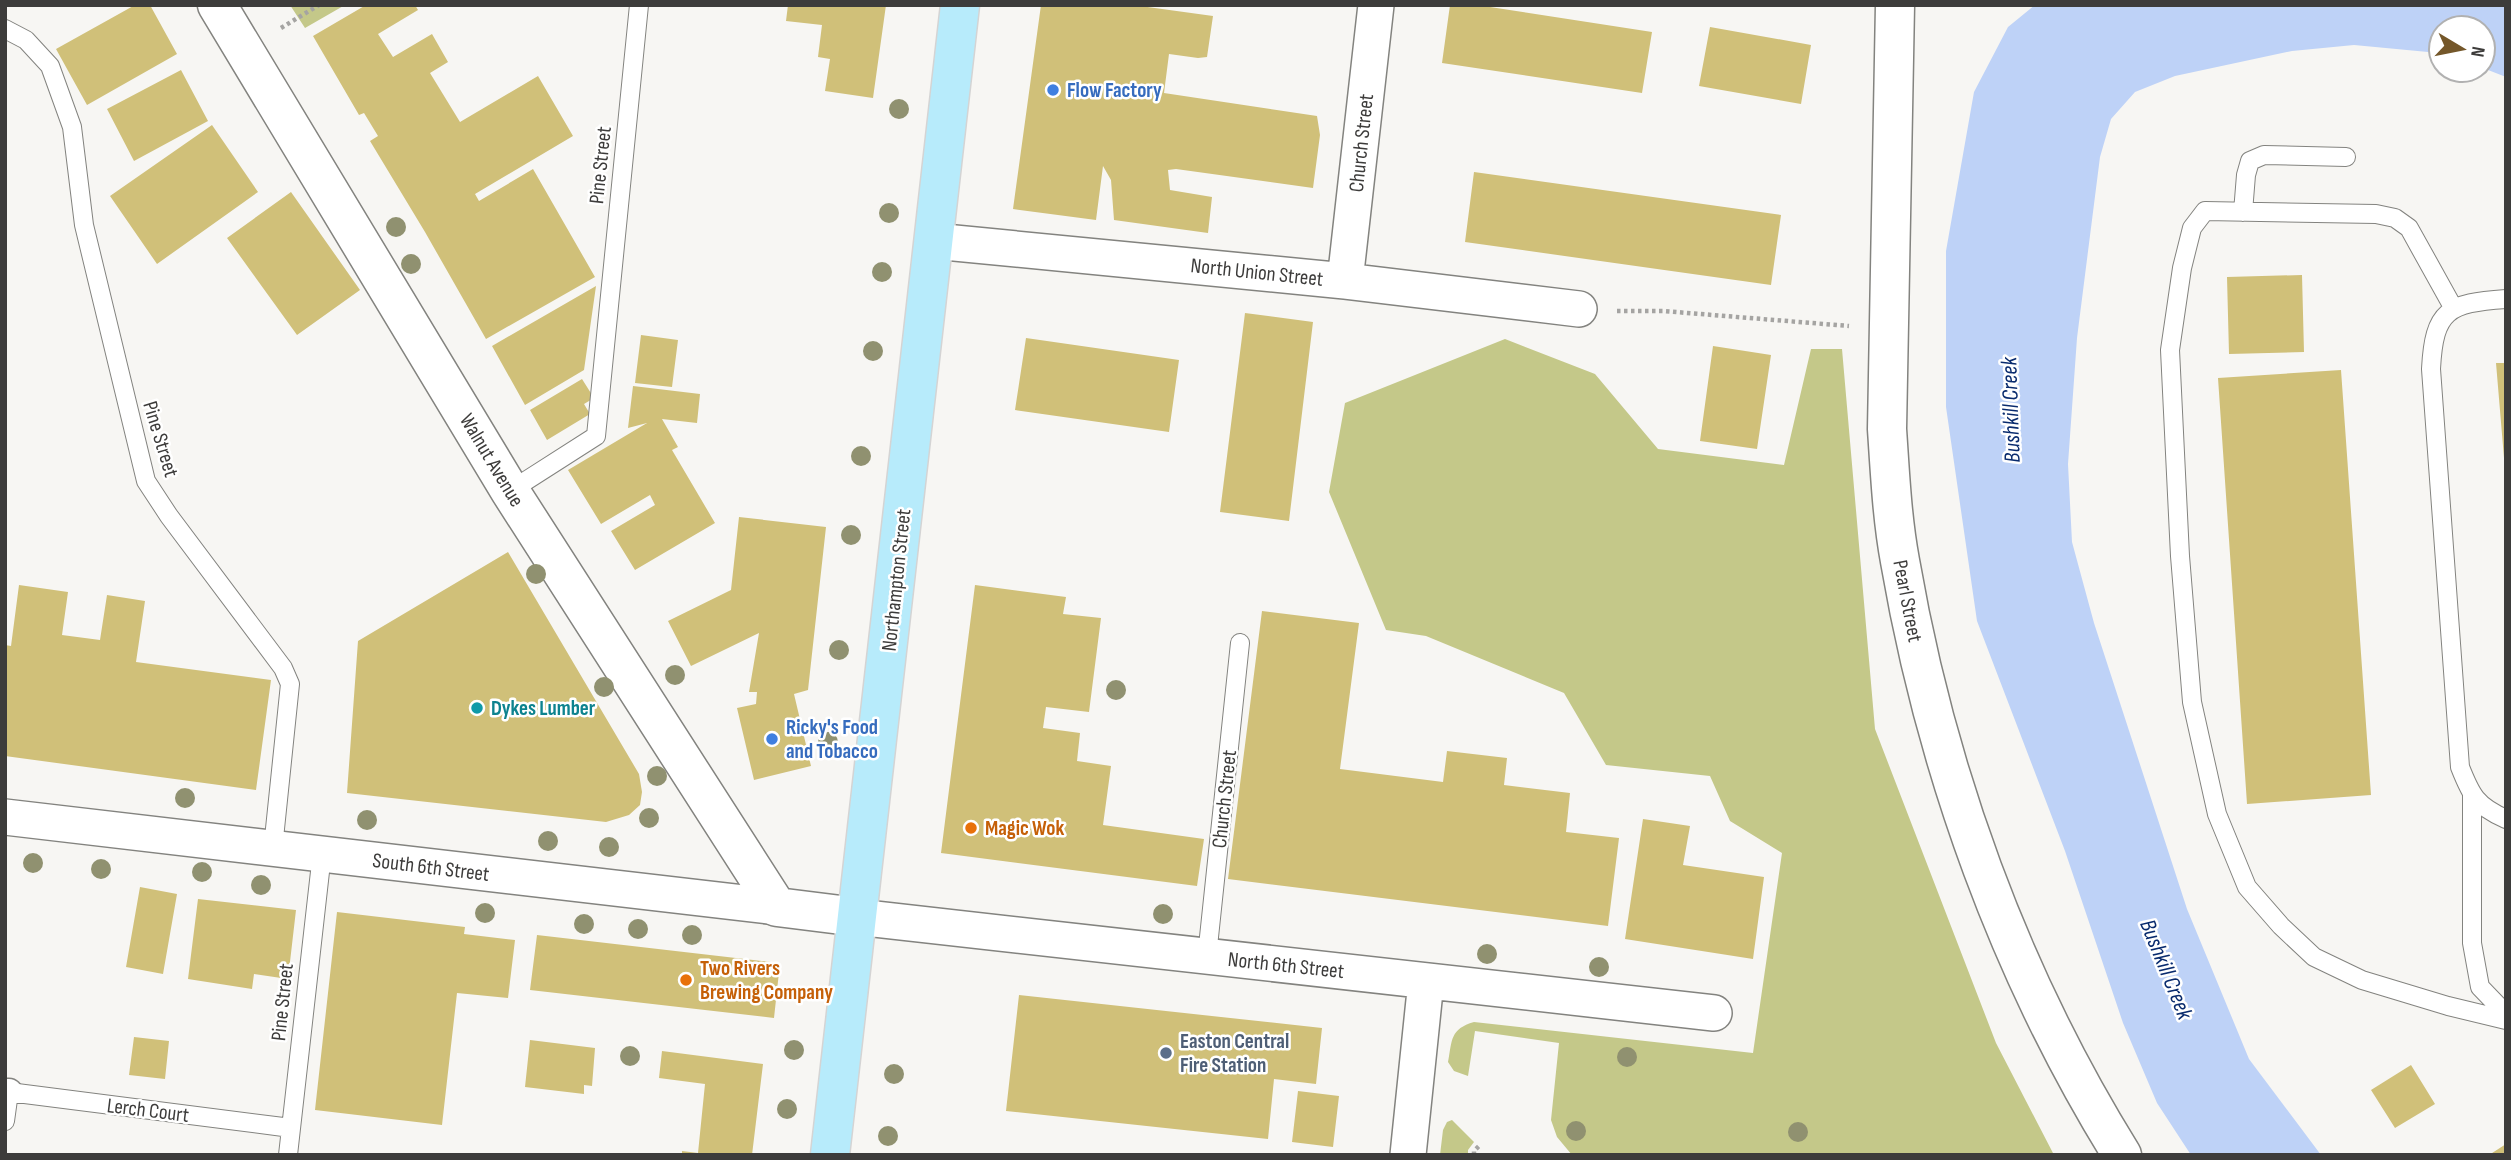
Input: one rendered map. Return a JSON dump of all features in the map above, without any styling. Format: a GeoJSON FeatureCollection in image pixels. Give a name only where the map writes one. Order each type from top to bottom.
{"type":"FeatureCollection","features":[{"type":"Feature","properties":{"kind":"main road","name":"Walnut Avenue"},"geometry":{"type":"LineString","coordinates":[[217,5],[510,491],[777,907]]}},
{"type":"Feature","properties":{"kind":"main road","name":"Northampton Street"},"geometry":{"type":"LineString","coordinates":[[830,1155],[960,5]]}},
{"type":"Feature","properties":{"kind":"main road","name":"Pearl Street"},"geometry":{"type":"LineString","coordinates":[[1895,5],[1887,429],[1899,559],[1924,681],[1993,897],[2020,964],[2049,1023],[2122,1155]]}},
{"type":"Feature","properties":{"kind":"main road","name":"South 6th Street"},"geometry":{"type":"LineString","coordinates":[[777,907],[857,917]]}},
{"type":"Feature","properties":{"kind":"street","name":"Church Street"},"geometry":{"type":"LineString","coordinates":[[1345,281],[1376,5]]}},
{"type":"Feature","properties":{"kind":"street","name":"North Union Street"},"geometry":{"type":"LineString","coordinates":[[934,240],[1345,281],[1579,309]]}},
{"type":"Feature","properties":{"kind":"street","name":"South 6th Street"},"geometry":{"type":"LineString","coordinates":[[5,817],[777,907]]}},
{"type":"Feature","properties":{"kind":"street","name":"North 6th Street"},"geometry":{"type":"LineString","coordinates":[[857,917],[1714,1013]]}},
{"type":"Feature","properties":{"kind":"street"},"geometry":{"type":"LineString","coordinates":[[1408,1155],[1426,981]]}},
{"type":"Feature","properties":{"kind":"lane","name":"Pine Street"},"geometry":{"type":"LineString","coordinates":[[510,491],[596,436],[639,5]]}},
{"type":"Feature","properties":{"kind":"lane","name":"Pine Street"},"geometry":{"type":"LineString","coordinates":[[5,29],[26,40],[50,66],[72,127],[84,225],[146,481],[169,516],[284,668],[290,684],[273,848]]}},
{"type":"Feature","properties":{"kind":"lane"},"geometry":{"type":"LineString","coordinates":[[2243,212],[2250,161],[2264,155],[2346,157]]}},
{"type":"Feature","properties":{"kind":"lane"},"geometry":{"type":"LineString","coordinates":[[2454,309],[2409,228],[2395,218],[2376,214],[2205,211],[2192,228],[2182,268],[2171,350],[2180,556],[2192,702],[2217,814],[2247,887],[2281,926],[2314,957],[2362,980],[2506,1020]]}},
{"type":"Feature","properties":{"kind":"lane"},"geometry":{"type":"LineString","coordinates":[[2506,299],[2480,301],[2454,309],[2440,320],[2432,345],[2431,369],[2460,767],[2472,796],[2472,943],[2480,987],[2506,1014]]}},
{"type":"Feature","properties":{"kind":"lane","name":"Church Street"},"geometry":{"type":"LineString","coordinates":[[1208,956],[1240,643]]}},
{"type":"Feature","properties":{"kind":"lane"},"geometry":{"type":"LineString","coordinates":[[2472,796],[2494,814],[2506,819]]}},
{"type":"Feature","properties":{"kind":"lane","name":"Pine Street"},"geometry":{"type":"LineString","coordinates":[[288,1155],[321,854]]}},
{"type":"Feature","properties":{"kind":"lane"},"geometry":{"type":"LineString","coordinates":[[5,1121],[7,1092]]}},
{"type":"Feature","properties":{"kind":"lane","name":"Lerch Court"},"geometry":{"type":"LineString","coordinates":[[7,1092],[291,1128]]}},
{"type":"Feature","properties":{"kind":"path"},"geometry":{"type":"LineString","coordinates":[[1621,309],[1888,329]]}},
{"type":"Feature","properties":{"kind":"path"},"geometry":{"type":"LineString","coordinates":[[1474,1155],[1479,1146]]}},
{"type":"Feature","properties":{"kind":"green space"},"geometry":{"type":"Polygon","coordinates":[[[290,5],[345,5],[305,28],[290,5]]]}},
{"type":"Feature","properties":{"kind":"green space"},"geometry":{"type":"Polygon","coordinates":[[[1505,339],[1595,374],[1658,449],[1784,465],[1811,349],[1842,349],[1875,729],[1996,1043],[2054,1155],[1572,1155],[1557,1137],[1551,1120],[1559,1043],[1475,1031],[1468,1076],[1454,1071],[1448,1062],[1454,1036],[1460,1028],[1474,1022],[1753,1053],[1782,853],[1730,821],[1710,776],[1606,765],[1564,693],[1426,636],[1386,630],[1329,492],[1345,403],[1505,339]]]}},
{"type":"Feature","properties":{"kind":"green space"},"geometry":{"type":"Polygon","coordinates":[[[1452,1120],[1474,1142],[1468,1155],[1440,1155],[1443,1130],[1447,1122],[1452,1120]]]}},
{"type":"Feature","properties":{"kind":"water","name":"Bushkill Creek"},"geometry":{"type":"Polygon","coordinates":[[[2035,5],[2506,5],[2506,77],[2497,73],[2497,14],[2427,14],[2427,52],[2354,45],[2292,51],[2175,76],[2135,92],[2111,119],[2100,157],[2077,338],[2068,464],[2072,542],[2094,623],[2187,909],[2249,1059],[2321,1155],[2191,1155],[2157,1103],[2123,1023],[2065,851],[1977,621],[1946,407],[1946,251],[1974,92],[2008,27],[2035,5]]]}},
{"type":"Feature","properties":{"kind":"building"},"geometry":{"type":"Polygon","coordinates":[[[135,5],[150,5],[177,54],[87,105],[56,49],[135,5]]]}},
{"type":"Feature","properties":{"kind":"building"},"geometry":{"type":"Polygon","coordinates":[[[366,5],[415,5],[418,10],[378,34],[393,57],[432,34],[448,62],[430,73],[460,122],[538,76],[573,136],[475,194],[479,201],[533,169],[595,277],[486,339],[370,141],[378,136],[364,113],[359,115],[313,36],[366,5]]]}},
{"type":"Feature","properties":{"kind":"building"},"geometry":{"type":"Polygon","coordinates":[[[788,5],[886,5],[873,98],[825,91],[830,59],[818,57],[822,25],[786,21],[788,5]]]}},
{"type":"Feature","properties":{"kind":"building"},"geometry":{"type":"Polygon","coordinates":[[[1041,5],[1133,5],[1213,16],[1207,57],[1169,54],[1164,93],[1317,116],[1320,135],[1313,188],[1168,170],[1170,190],[1212,197],[1208,233],[1114,220],[1111,180],[1103,166],[1096,220],[1013,209],[1041,5]]]}},
{"type":"Feature","properties":{"kind":"building"},"geometry":{"type":"Polygon","coordinates":[[[1450,5],[1477,5],[1652,32],[1642,93],[1442,63],[1450,5]]]}},
{"type":"Feature","properties":{"kind":"building"},"geometry":{"type":"Polygon","coordinates":[[[1710,27],[1811,45],[1801,104],[1699,86],[1710,27]]]}},
{"type":"Feature","properties":{"kind":"building"},"geometry":{"type":"Polygon","coordinates":[[[181,70],[208,121],[134,161],[107,109],[181,70]]]}},
{"type":"Feature","properties":{"kind":"building"},"geometry":{"type":"Polygon","coordinates":[[[212,125],[258,192],[157,264],[110,196],[212,125]]]}},
{"type":"Feature","properties":{"kind":"building"},"geometry":{"type":"Polygon","coordinates":[[[1474,172],[1781,215],[1771,285],[1465,242],[1474,172]]]}},
{"type":"Feature","properties":{"kind":"building"},"geometry":{"type":"Polygon","coordinates":[[[291,192],[360,290],[297,335],[227,238],[291,192]]]}},
{"type":"Feature","properties":{"kind":"building"},"geometry":{"type":"Polygon","coordinates":[[[2302,275],[2304,352],[2229,354],[2227,277],[2302,275]]]}},
{"type":"Feature","properties":{"kind":"building"},"geometry":{"type":"Polygon","coordinates":[[[596,286],[584,370],[525,405],[492,346],[596,286]]]}},
{"type":"Feature","properties":{"kind":"building"},"geometry":{"type":"Polygon","coordinates":[[[1245,313],[1313,322],[1289,521],[1220,512],[1245,313]]]}},
{"type":"Feature","properties":{"kind":"building"},"geometry":{"type":"Polygon","coordinates":[[[641,335],[678,340],[672,387],[635,383],[641,335]]]}},
{"type":"Feature","properties":{"kind":"building"},"geometry":{"type":"Polygon","coordinates":[[[1026,338],[1179,360],[1169,432],[1015,410],[1026,338]]]}},
{"type":"Feature","properties":{"kind":"building"},"geometry":{"type":"Polygon","coordinates":[[[1713,346],[1771,355],[1757,449],[1700,441],[1713,346]]]}},
{"type":"Feature","properties":{"kind":"building"},"geometry":{"type":"Polygon","coordinates":[[[2496,363],[2506,363],[2506,458],[2504,458],[2496,363]]]}},
{"type":"Feature","properties":{"kind":"building"},"geometry":{"type":"Polygon","coordinates":[[[2341,370],[2371,795],[2247,804],[2218,378],[2341,370]]]}},
{"type":"Feature","properties":{"kind":"building"},"geometry":{"type":"Polygon","coordinates":[[[582,379],[594,398],[584,404],[590,414],[547,440],[530,410],[582,379]]]}},
{"type":"Feature","properties":{"kind":"building"},"geometry":{"type":"Polygon","coordinates":[[[633,386],[700,394],[697,423],[662,419],[678,447],[672,450],[715,523],[635,570],[611,531],[655,505],[650,495],[601,524],[568,470],[647,423],[628,428],[633,386]]]}},
{"type":"Feature","properties":{"kind":"building"},"geometry":{"type":"Polygon","coordinates":[[[739,517],[826,527],[808,690],[794,694],[811,766],[754,780],[737,708],[756,704],[757,692],[749,692],[759,633],[691,666],[668,621],[731,590],[739,517]]]}},
{"type":"Feature","properties":{"kind":"building","name":"Dykes Lumber"},"geometry":{"type":"Polygon","coordinates":[[[508,552],[639,774],[642,792],[640,805],[629,815],[606,822],[347,793],[358,641],[508,552]]]}},
{"type":"Feature","properties":{"kind":"building"},"geometry":{"type":"Polygon","coordinates":[[[19,585],[68,592],[62,635],[100,640],[107,595],[145,601],[136,662],[271,680],[256,790],[5,756],[5,645],[11,646],[19,585]]]}},
{"type":"Feature","properties":{"kind":"building"},"geometry":{"type":"Polygon","coordinates":[[[975,585],[1066,597],[1063,614],[1101,618],[1089,712],[1046,707],[1043,728],[1080,733],[1077,761],[1111,766],[1103,825],[1204,839],[1197,886],[941,853],[975,585]]]}},
{"type":"Feature","properties":{"kind":"building"},"geometry":{"type":"Polygon","coordinates":[[[1262,611],[1359,623],[1340,769],[1443,782],[1447,751],[1507,758],[1504,785],[1570,793],[1566,832],[1619,838],[1608,926],[1228,879],[1262,611]]]}},
{"type":"Feature","properties":{"kind":"building"},"geometry":{"type":"Polygon","coordinates":[[[1643,819],[1690,826],[1683,865],[1764,877],[1753,959],[1625,939],[1643,819]]]}},
{"type":"Feature","properties":{"kind":"building"},"geometry":{"type":"Polygon","coordinates":[[[140,887],[177,894],[163,974],[126,967],[140,887]]]}},
{"type":"Feature","properties":{"kind":"building"},"geometry":{"type":"Polygon","coordinates":[[[198,899],[296,910],[288,979],[254,974],[252,989],[188,979],[198,899]]]}},
{"type":"Feature","properties":{"kind":"building"},"geometry":{"type":"Polygon","coordinates":[[[337,912],[465,927],[464,934],[515,940],[508,998],[457,993],[442,1125],[315,1110],[337,912]]]}},
{"type":"Feature","properties":{"kind":"building","name":"Two Rivers Brewing Company"},"geometry":{"type":"Polygon","coordinates":[[[537,935],[780,963],[774,1018],[530,990],[537,935]]]}},
{"type":"Feature","properties":{"kind":"building","name":"Easton Central Fire Station"},"geometry":{"type":"Polygon","coordinates":[[[1019,995],[1322,1028],[1316,1084],[1274,1079],[1268,1139],[1006,1111],[1019,995]]]}},
{"type":"Feature","properties":{"kind":"building"},"geometry":{"type":"Polygon","coordinates":[[[134,1037],[169,1041],[165,1079],[129,1075],[134,1037]]]}},
{"type":"Feature","properties":{"kind":"building"},"geometry":{"type":"Polygon","coordinates":[[[530,1040],[595,1048],[592,1086],[584,1085],[584,1094],[525,1087],[530,1040]]]}},
{"type":"Feature","properties":{"kind":"building"},"geometry":{"type":"Polygon","coordinates":[[[662,1051],[763,1064],[752,1155],[682,1155],[682,1151],[698,1153],[705,1084],[659,1078],[662,1051]]]}},
{"type":"Feature","properties":{"kind":"building"},"geometry":{"type":"Polygon","coordinates":[[[2411,1065],[2435,1104],[2395,1128],[2371,1090],[2411,1065]]]}},
{"type":"Feature","properties":{"kind":"building"},"geometry":{"type":"Polygon","coordinates":[[[1298,1091],[1339,1096],[1333,1147],[1292,1142],[1298,1091]]]}},
{"type":"Feature","properties":{"kind":"building"},"geometry":{"type":"Polygon","coordinates":[[[2506,1144],[2506,1155],[2489,1155],[2506,1144]]]}},
{"type":"Feature","properties":{"kind":"place","name":"Flow Factory"},"geometry":{"type":"Point","coordinates":[1053,90]}},
{"type":"Feature","properties":{"kind":"place","name":"Dykes Lumber"},"geometry":{"type":"Point","coordinates":[477,708]}},
{"type":"Feature","properties":{"kind":"place","name":"Ricky's Food and Tobacco"},"geometry":{"type":"Point","coordinates":[772,739]}},
{"type":"Feature","properties":{"kind":"place","name":"Magic Wok"},"geometry":{"type":"Point","coordinates":[971,828]}},
{"type":"Feature","properties":{"kind":"place","name":"Two Rivers Brewing Company"},"geometry":{"type":"Point","coordinates":[686,980]}},
{"type":"Feature","properties":{"kind":"place","name":"Easton Central Fire Station"},"geometry":{"type":"Point","coordinates":[1166,1053]}}]}
